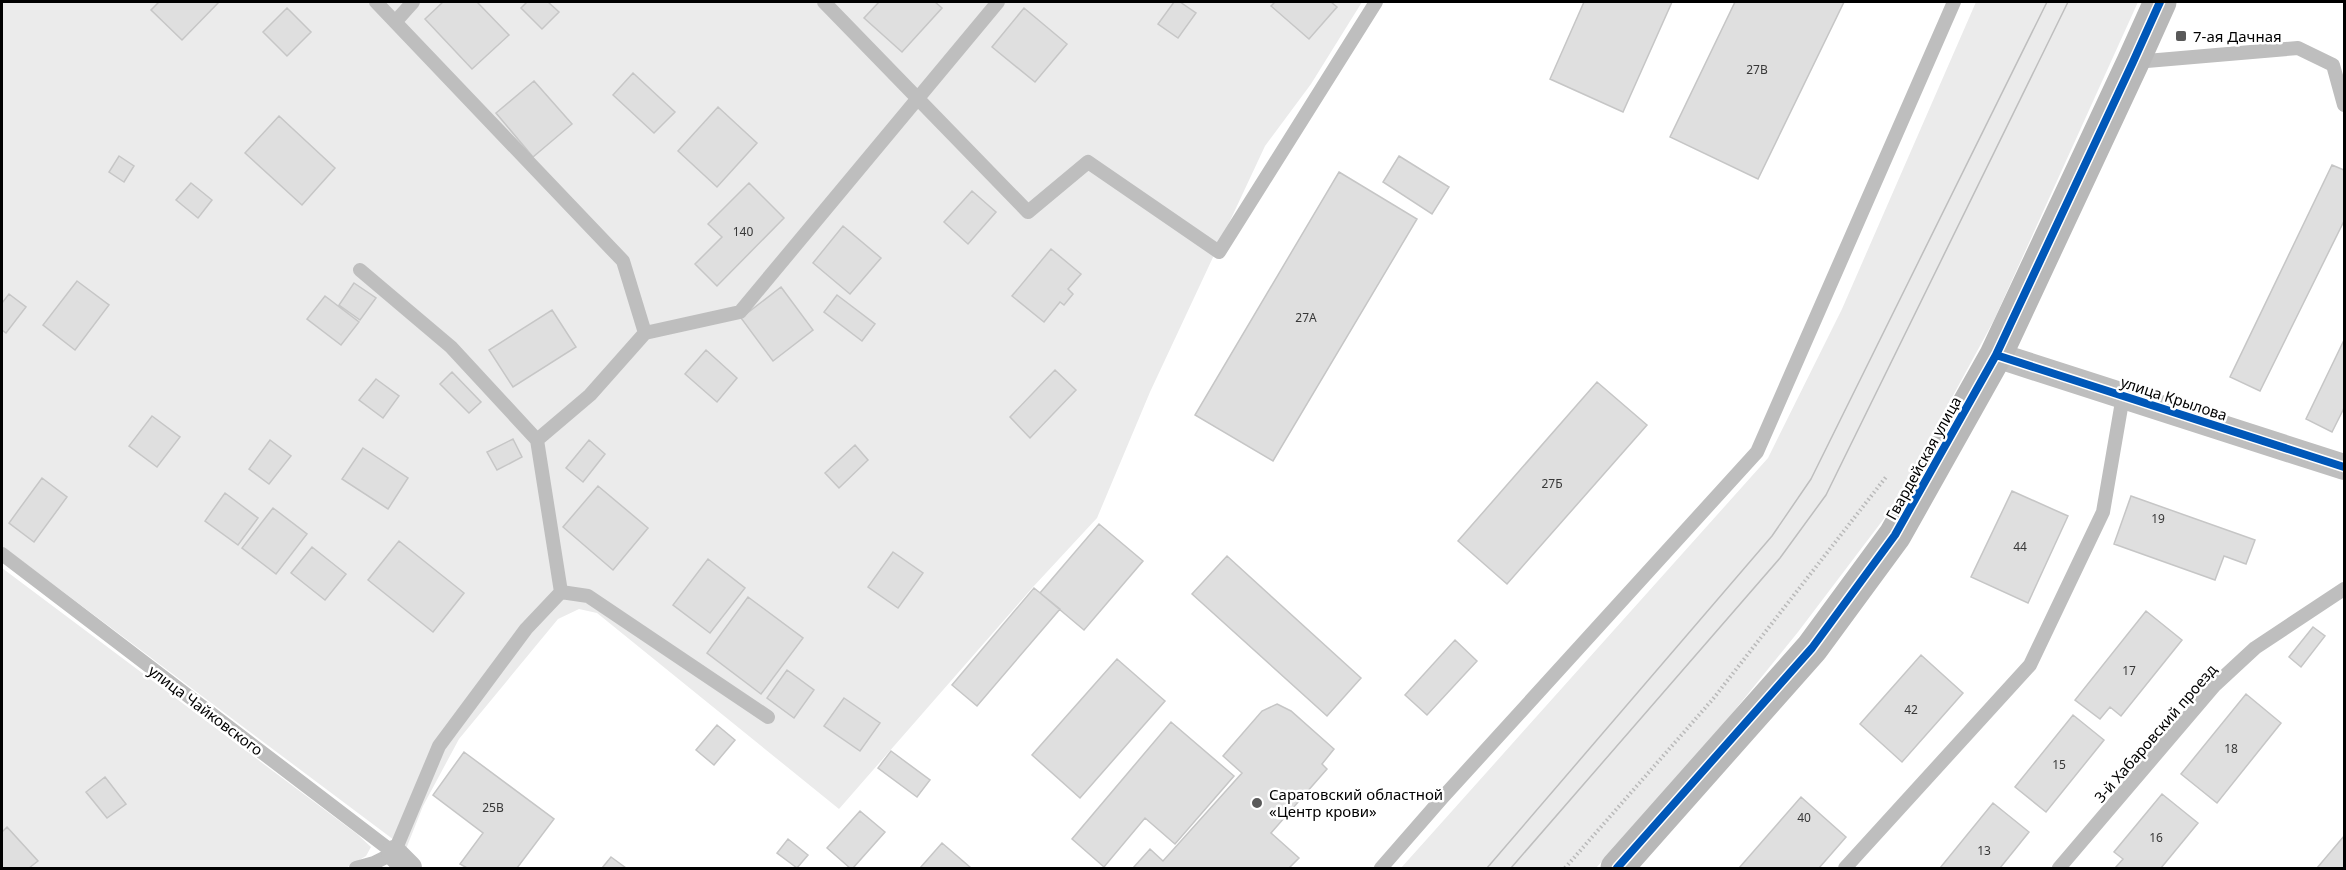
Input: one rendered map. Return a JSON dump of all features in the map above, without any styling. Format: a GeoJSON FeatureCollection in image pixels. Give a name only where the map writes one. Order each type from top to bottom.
{"type":"FeatureCollection","features":[{"type":"Feature","properties":{"kind":"street","name":"Гвардейская улица"},"geometry":{"type":"LineString","coordinates":[[1617,868],[1812,648],[1895,535],[1996,355],[2160,2]]}},
{"type":"Feature","properties":{"kind":"street","name":"улица Крылова"},"geometry":{"type":"LineString","coordinates":[[1996,355],[2344,467]]}},
{"type":"Feature","properties":{"kind":"lane"},"geometry":{"type":"LineString","coordinates":[[376,2],[623,261],[645,333]]}},
{"type":"Feature","properties":{"kind":"lane"},"geometry":{"type":"LineString","coordinates":[[396,21],[413,2]]}},
{"type":"Feature","properties":{"kind":"lane"},"geometry":{"type":"LineString","coordinates":[[824,2],[1028,212],[1088,162],[1219,252],[1376,2]]}},
{"type":"Feature","properties":{"kind":"lane"},"geometry":{"type":"LineString","coordinates":[[537,440],[590,395],[645,333],[740,312],[998,2]]}},
{"type":"Feature","properties":{"kind":"lane"},"geometry":{"type":"LineString","coordinates":[[1381,868],[1757,452],[1954,2]]}},
{"type":"Feature","properties":{"kind":"lane"},"geometry":{"type":"LineString","coordinates":[[2133,62],[2298,48],[2332,65],[2344,105]]}},
{"type":"Feature","properties":{"kind":"lane"},"geometry":{"type":"LineString","coordinates":[[360,270],[451,346],[537,440],[561,592]]}},
{"type":"Feature","properties":{"kind":"lane"},"geometry":{"type":"LineString","coordinates":[[1845,868],[2030,665],[2103,512],[2123,396]]}},
{"type":"Feature","properties":{"kind":"lane","name":"улица Чайковского"},"geometry":{"type":"LineString","coordinates":[[2,554],[404,864]]}},
{"type":"Feature","properties":{"kind":"lane","name":"3-й Хабаровский проезд"},"geometry":{"type":"LineString","coordinates":[[2060,868],[2215,685],[2255,648],[2344,589]]}},
{"type":"Feature","properties":{"kind":"lane"},"geometry":{"type":"LineString","coordinates":[[561,592],[588,596],[768,717]]}},
{"type":"Feature","properties":{"kind":"lane"},"geometry":{"type":"LineString","coordinates":[[356,868],[374,863],[404,864],[439,746],[526,629],[561,592]]}},
{"type":"Feature","properties":{"kind":"path"},"geometry":{"type":"LineString","coordinates":[[1565,868],[1713,699],[1890,472]]}},
{"type":"Feature","properties":{"kind":"shaded area"},"geometry":{"type":"Polygon","coordinates":[[[2,2],[1362,2],[1311,84],[1265,146],[1150,392],[1097,518],[1033,587],[839,809],[597,613],[579,609],[558,619],[459,739],[423,806],[406,849],[2,546],[2,2]]]}},
{"type":"Feature","properties":{"kind":"shaded area"},"geometry":{"type":"Polygon","coordinates":[[[1976,2],[2138,2],[1994,320],[1892,508],[1798,632],[1709,742],[1596,868],[1401,868],[1768,458],[1842,309],[1976,2]]]}},
{"type":"Feature","properties":{"kind":"shaded area"},"geometry":{"type":"Polygon","coordinates":[[[2,568],[357,834],[371,847],[366,856],[346,868],[2,868],[2,568]]]}},
{"type":"Feature","properties":{"kind":"building"},"geometry":{"type":"Polygon","coordinates":[[[159,2],[219,2],[182,40],[151,10],[159,2]]]}},
{"type":"Feature","properties":{"kind":"building"},"geometry":{"type":"Polygon","coordinates":[[[443,2],[477,2],[509,35],[472,69],[425,19],[443,2]]]}},
{"type":"Feature","properties":{"kind":"building"},"geometry":{"type":"Polygon","coordinates":[[[527,2],[548,2],[559,12],[542,29],[521,8],[527,2]]]}},
{"type":"Feature","properties":{"kind":"building"},"geometry":{"type":"Polygon","coordinates":[[[879,2],[935,2],[942,8],[902,52],[864,18],[879,2]]]}},
{"type":"Feature","properties":{"kind":"building"},"geometry":{"type":"Polygon","coordinates":[[[1174,2],[1180,2],[1196,13],[1178,38],[1158,24],[1174,2]]]}},
{"type":"Feature","properties":{"kind":"building"},"geometry":{"type":"Polygon","coordinates":[[[1275,2],[1331,2],[1337,7],[1309,39],[1271,6],[1275,2]]]}},
{"type":"Feature","properties":{"kind":"building"},"geometry":{"type":"Polygon","coordinates":[[[1584,2],[1672,2],[1623,112],[1550,79],[1584,2]]]}},
{"type":"Feature","properties":{"kind":"building"},"geometry":{"type":"Polygon","coordinates":[[[1735,2],[1844,2],[1758,179],[1670,137],[1735,2]]]}},
{"type":"Feature","properties":{"kind":"building"},"geometry":{"type":"Polygon","coordinates":[[[287,8],[311,32],[287,56],[263,32],[287,8]]]}},
{"type":"Feature","properties":{"kind":"building"},"geometry":{"type":"Polygon","coordinates":[[[1024,8],[1067,44],[1035,82],[992,47],[1024,8]]]}},
{"type":"Feature","properties":{"kind":"building"},"geometry":{"type":"Polygon","coordinates":[[[633,73],[675,112],[654,133],[613,95],[633,73]]]}},
{"type":"Feature","properties":{"kind":"building"},"geometry":{"type":"Polygon","coordinates":[[[534,81],[572,124],[533,157],[496,113],[534,81]]]}},
{"type":"Feature","properties":{"kind":"building"},"geometry":{"type":"Polygon","coordinates":[[[718,107],[757,143],[717,187],[678,151],[718,107]]]}},
{"type":"Feature","properties":{"kind":"building"},"geometry":{"type":"Polygon","coordinates":[[[279,116],[335,168],[302,205],[245,153],[279,116]]]}},
{"type":"Feature","properties":{"kind":"building"},"geometry":{"type":"Polygon","coordinates":[[[119,156],[134,166],[124,182],[109,172],[119,156]]]}},
{"type":"Feature","properties":{"kind":"building"},"geometry":{"type":"Polygon","coordinates":[[[1399,156],[1449,187],[1432,214],[1383,182],[1399,156]]]}},
{"type":"Feature","properties":{"kind":"building"},"geometry":{"type":"Polygon","coordinates":[[[2332,165],[2344,170],[2344,221],[2260,391],[2230,377],[2332,165]]]}},
{"type":"Feature","properties":{"kind":"building"},"geometry":{"type":"Polygon","coordinates":[[[1339,172],[1417,219],[1273,461],[1195,415],[1339,172]]]}},
{"type":"Feature","properties":{"kind":"building"},"geometry":{"type":"Polygon","coordinates":[[[191,183],[212,200],[198,218],[176,200],[191,183]]]}},
{"type":"Feature","properties":{"kind":"building"},"geometry":{"type":"Polygon","coordinates":[[[749,183],[784,218],[717,286],[695,264],[722,237],[708,224],[749,183]]]}},
{"type":"Feature","properties":{"kind":"building"},"geometry":{"type":"Polygon","coordinates":[[[972,191],[996,212],[968,244],[944,222],[972,191]]]}},
{"type":"Feature","properties":{"kind":"building"},"geometry":{"type":"Polygon","coordinates":[[[843,226],[881,258],[850,294],[813,263],[843,226]]]}},
{"type":"Feature","properties":{"kind":"building"},"geometry":{"type":"Polygon","coordinates":[[[1051,249],[1081,274],[1068,289],[1073,294],[1064,305],[1060,302],[1044,322],[1012,296],[1051,249]]]}},
{"type":"Feature","properties":{"kind":"building"},"geometry":{"type":"Polygon","coordinates":[[[77,281],[109,305],[75,350],[43,325],[77,281]]]}},
{"type":"Feature","properties":{"kind":"building"},"geometry":{"type":"Polygon","coordinates":[[[354,283],[376,298],[360,320],[339,305],[354,283]]]}},
{"type":"Feature","properties":{"kind":"building"},"geometry":{"type":"Polygon","coordinates":[[[781,287],[813,330],[773,361],[741,318],[781,287]]]}},
{"type":"Feature","properties":{"kind":"building"},"geometry":{"type":"Polygon","coordinates":[[[9,294],[26,307],[6,333],[2,330],[2,303],[9,294]]]}},
{"type":"Feature","properties":{"kind":"building"},"geometry":{"type":"Polygon","coordinates":[[[837,295],[875,324],[862,341],[824,312],[837,295]]]}},
{"type":"Feature","properties":{"kind":"building"},"geometry":{"type":"Polygon","coordinates":[[[325,296],[359,322],[341,345],[307,319],[325,296]]]}},
{"type":"Feature","properties":{"kind":"building"},"geometry":{"type":"Polygon","coordinates":[[[552,310],[576,347],[513,387],[489,350],[552,310]]]}},
{"type":"Feature","properties":{"kind":"building"},"geometry":{"type":"Polygon","coordinates":[[[2344,340],[2344,408],[2332,432],[2306,419],[2344,340]]]}},
{"type":"Feature","properties":{"kind":"building"},"geometry":{"type":"Polygon","coordinates":[[[706,350],[737,378],[717,402],[685,374],[706,350]]]}},
{"type":"Feature","properties":{"kind":"building"},"geometry":{"type":"Polygon","coordinates":[[[1055,370],[1076,390],[1030,438],[1010,417],[1055,370]]]}},
{"type":"Feature","properties":{"kind":"building"},"geometry":{"type":"Polygon","coordinates":[[[452,372],[481,402],[469,413],[440,384],[452,372]]]}},
{"type":"Feature","properties":{"kind":"building"},"geometry":{"type":"Polygon","coordinates":[[[376,379],[399,396],[383,418],[359,400],[376,379]]]}},
{"type":"Feature","properties":{"kind":"building"},"geometry":{"type":"Polygon","coordinates":[[[1597,382],[1647,425],[1507,584],[1458,541],[1597,382]]]}},
{"type":"Feature","properties":{"kind":"building"},"geometry":{"type":"Polygon","coordinates":[[[152,416],[180,437],[157,467],[129,446],[152,416]]]}},
{"type":"Feature","properties":{"kind":"building"},"geometry":{"type":"Polygon","coordinates":[[[513,439],[522,457],[497,470],[487,452],[513,439]]]}},
{"type":"Feature","properties":{"kind":"building"},"geometry":{"type":"Polygon","coordinates":[[[270,440],[291,456],[269,484],[249,469],[270,440]]]}},
{"type":"Feature","properties":{"kind":"building"},"geometry":{"type":"Polygon","coordinates":[[[589,440],[605,454],[583,482],[566,468],[589,440]]]}},
{"type":"Feature","properties":{"kind":"building"},"geometry":{"type":"Polygon","coordinates":[[[855,445],[868,460],[839,488],[825,473],[855,445]]]}},
{"type":"Feature","properties":{"kind":"building"},"geometry":{"type":"Polygon","coordinates":[[[363,448],[408,478],[388,509],[342,479],[363,448]]]}},
{"type":"Feature","properties":{"kind":"building"},"geometry":{"type":"Polygon","coordinates":[[[42,478],[67,497],[34,542],[9,523],[42,478]]]}},
{"type":"Feature","properties":{"kind":"building"},"geometry":{"type":"Polygon","coordinates":[[[598,486],[648,528],[613,570],[563,527],[598,486]]]}},
{"type":"Feature","properties":{"kind":"building"},"geometry":{"type":"Polygon","coordinates":[[[2012,491],[2068,516],[2028,603],[1971,577],[2012,491]]]}},
{"type":"Feature","properties":{"kind":"building"},"geometry":{"type":"Polygon","coordinates":[[[225,493],[258,518],[238,545],[205,521],[225,493]]]}},
{"type":"Feature","properties":{"kind":"building"},"geometry":{"type":"Polygon","coordinates":[[[2131,496],[2255,540],[2246,564],[2224,556],[2215,580],[2114,544],[2131,496]]]}},
{"type":"Feature","properties":{"kind":"building"},"geometry":{"type":"Polygon","coordinates":[[[273,508],[307,534],[276,574],[242,548],[273,508]]]}},
{"type":"Feature","properties":{"kind":"building"},"geometry":{"type":"Polygon","coordinates":[[[1099,524],[1143,561],[1084,630],[1040,593],[1099,524]]]}},
{"type":"Feature","properties":{"kind":"building"},"geometry":{"type":"Polygon","coordinates":[[[399,541],[464,593],[433,632],[368,580],[399,541]]]}},
{"type":"Feature","properties":{"kind":"building"},"geometry":{"type":"Polygon","coordinates":[[[312,547],[346,574],[325,600],[291,573],[312,547]]]}},
{"type":"Feature","properties":{"kind":"building"},"geometry":{"type":"Polygon","coordinates":[[[893,552],[923,573],[898,608],[868,587],[893,552]]]}},
{"type":"Feature","properties":{"kind":"building"},"geometry":{"type":"Polygon","coordinates":[[[1227,556],[1361,678],[1327,716],[1192,594],[1227,556]]]}},
{"type":"Feature","properties":{"kind":"building"},"geometry":{"type":"Polygon","coordinates":[[[708,559],[745,588],[710,633],[673,605],[708,559]]]}},
{"type":"Feature","properties":{"kind":"building"},"geometry":{"type":"Polygon","coordinates":[[[1034,588],[1060,609],[977,706],[952,685],[1034,588]]]}},
{"type":"Feature","properties":{"kind":"building"},"geometry":{"type":"Polygon","coordinates":[[[748,597],[803,638],[761,694],[707,653],[748,597]]]}},
{"type":"Feature","properties":{"kind":"building"},"geometry":{"type":"Polygon","coordinates":[[[2146,611],[2182,640],[2121,716],[2110,707],[2100,719],[2075,700],[2146,611]]]}},
{"type":"Feature","properties":{"kind":"building"},"geometry":{"type":"Polygon","coordinates":[[[2313,627],[2325,636],[2301,667],[2289,657],[2313,627]]]}},
{"type":"Feature","properties":{"kind":"building"},"geometry":{"type":"Polygon","coordinates":[[[1455,640],[1477,661],[1427,715],[1405,695],[1455,640]]]}},
{"type":"Feature","properties":{"kind":"building"},"geometry":{"type":"Polygon","coordinates":[[[1921,655],[1963,693],[1902,762],[1860,724],[1921,655]]]}},
{"type":"Feature","properties":{"kind":"building"},"geometry":{"type":"Polygon","coordinates":[[[1117,659],[1165,701],[1080,798],[1032,755],[1117,659]]]}},
{"type":"Feature","properties":{"kind":"building"},"geometry":{"type":"Polygon","coordinates":[[[787,670],[814,690],[794,718],[767,698],[787,670]]]}},
{"type":"Feature","properties":{"kind":"building"},"geometry":{"type":"Polygon","coordinates":[[[2246,694],[2281,723],[2217,803],[2181,774],[2246,694]]]}},
{"type":"Feature","properties":{"kind":"building"},"geometry":{"type":"Polygon","coordinates":[[[844,698],[880,723],[860,751],[824,726],[844,698]]]}},
{"type":"Feature","properties":{"kind":"building","name":"Саратовский областной «Центр крови»"},"geometry":{"type":"Polygon","coordinates":[[[1277,704],[1291,711],[1334,749],[1322,764],[1327,769],[1271,833],[1299,858],[1289,868],[1133,868],[1150,849],[1163,861],[1242,773],[1223,756],[1262,711],[1277,704]]]}},
{"type":"Feature","properties":{"kind":"building"},"geometry":{"type":"Polygon","coordinates":[[[2073,715],[2104,740],[2046,812],[2015,787],[2073,715]]]}},
{"type":"Feature","properties":{"kind":"building"},"geometry":{"type":"Polygon","coordinates":[[[1171,722],[1234,776],[1175,844],[1145,818],[1104,867],[1072,839],[1171,722]]]}},
{"type":"Feature","properties":{"kind":"building"},"geometry":{"type":"Polygon","coordinates":[[[717,725],[735,740],[714,765],[696,750],[717,725]]]}},
{"type":"Feature","properties":{"kind":"building"},"geometry":{"type":"Polygon","coordinates":[[[891,751],[930,780],[917,797],[878,768],[891,751]]]}},
{"type":"Feature","properties":{"kind":"building"},"geometry":{"type":"Polygon","coordinates":[[[464,752],[554,819],[517,868],[467,868],[460,864],[483,833],[433,795],[464,752]]]}},
{"type":"Feature","properties":{"kind":"building"},"geometry":{"type":"Polygon","coordinates":[[[105,777],[126,804],[107,818],[86,792],[105,777]]]}},
{"type":"Feature","properties":{"kind":"building"},"geometry":{"type":"Polygon","coordinates":[[[2162,794],[2198,823],[2161,868],[2115,868],[2123,859],[2114,852],[2162,794]]]}},
{"type":"Feature","properties":{"kind":"building"},"geometry":{"type":"Polygon","coordinates":[[[1801,797],[1846,837],[1819,868],[1739,868],[1801,797]]]}},
{"type":"Feature","properties":{"kind":"building"},"geometry":{"type":"Polygon","coordinates":[[[1993,803],[2029,832],[2000,868],[1940,868],[1993,803]]]}},
{"type":"Feature","properties":{"kind":"building"},"geometry":{"type":"Polygon","coordinates":[[[860,811],[885,832],[853,868],[850,868],[827,848],[860,811]]]}},
{"type":"Feature","properties":{"kind":"building"},"geometry":{"type":"Polygon","coordinates":[[[7,827],[38,861],[29,868],[2,868],[2,832],[7,827]]]}},
{"type":"Feature","properties":{"kind":"building"},"geometry":{"type":"Polygon","coordinates":[[[2344,836],[2344,868],[2317,868],[2344,836]]]}},
{"type":"Feature","properties":{"kind":"building"},"geometry":{"type":"Polygon","coordinates":[[[788,839],[808,855],[797,868],[777,853],[788,839]]]}},
{"type":"Feature","properties":{"kind":"building"},"geometry":{"type":"Polygon","coordinates":[[[942,843],[971,868],[920,868],[942,843]]]}},
{"type":"Feature","properties":{"kind":"building"},"geometry":{"type":"Polygon","coordinates":[[[611,857],[626,868],[602,868],[611,857]]]}},
{"type":"Feature","properties":{"kind":"tram line"},"geometry":{"type":"LineString","coordinates":[[1487,868],[1772,536],[1811,479],[2047,2]]}},
{"type":"Feature","properties":{"kind":"tram line"},"geometry":{"type":"LineString","coordinates":[[1511,868],[1780,558],[1826,495],[2068,2]]}},
{"type":"Feature","properties":{"kind":"cycle path"},"geometry":{"type":"LineString","coordinates":[[1617,868],[1812,648],[1895,535],[1996,355],[2160,2]]}},
{"type":"Feature","properties":{"kind":"cycle path"},"geometry":{"type":"LineString","coordinates":[[1996,355],[2344,467]]}},
{"type":"Feature","properties":{"kind":"place","name":"7-ая Дачная"},"geometry":{"type":"Point","coordinates":[2181,36]}},
{"type":"Feature","properties":{"kind":"place","name":"Саратовский областной «Центр крови»"},"geometry":{"type":"Point","coordinates":[1257,803]}}]}
